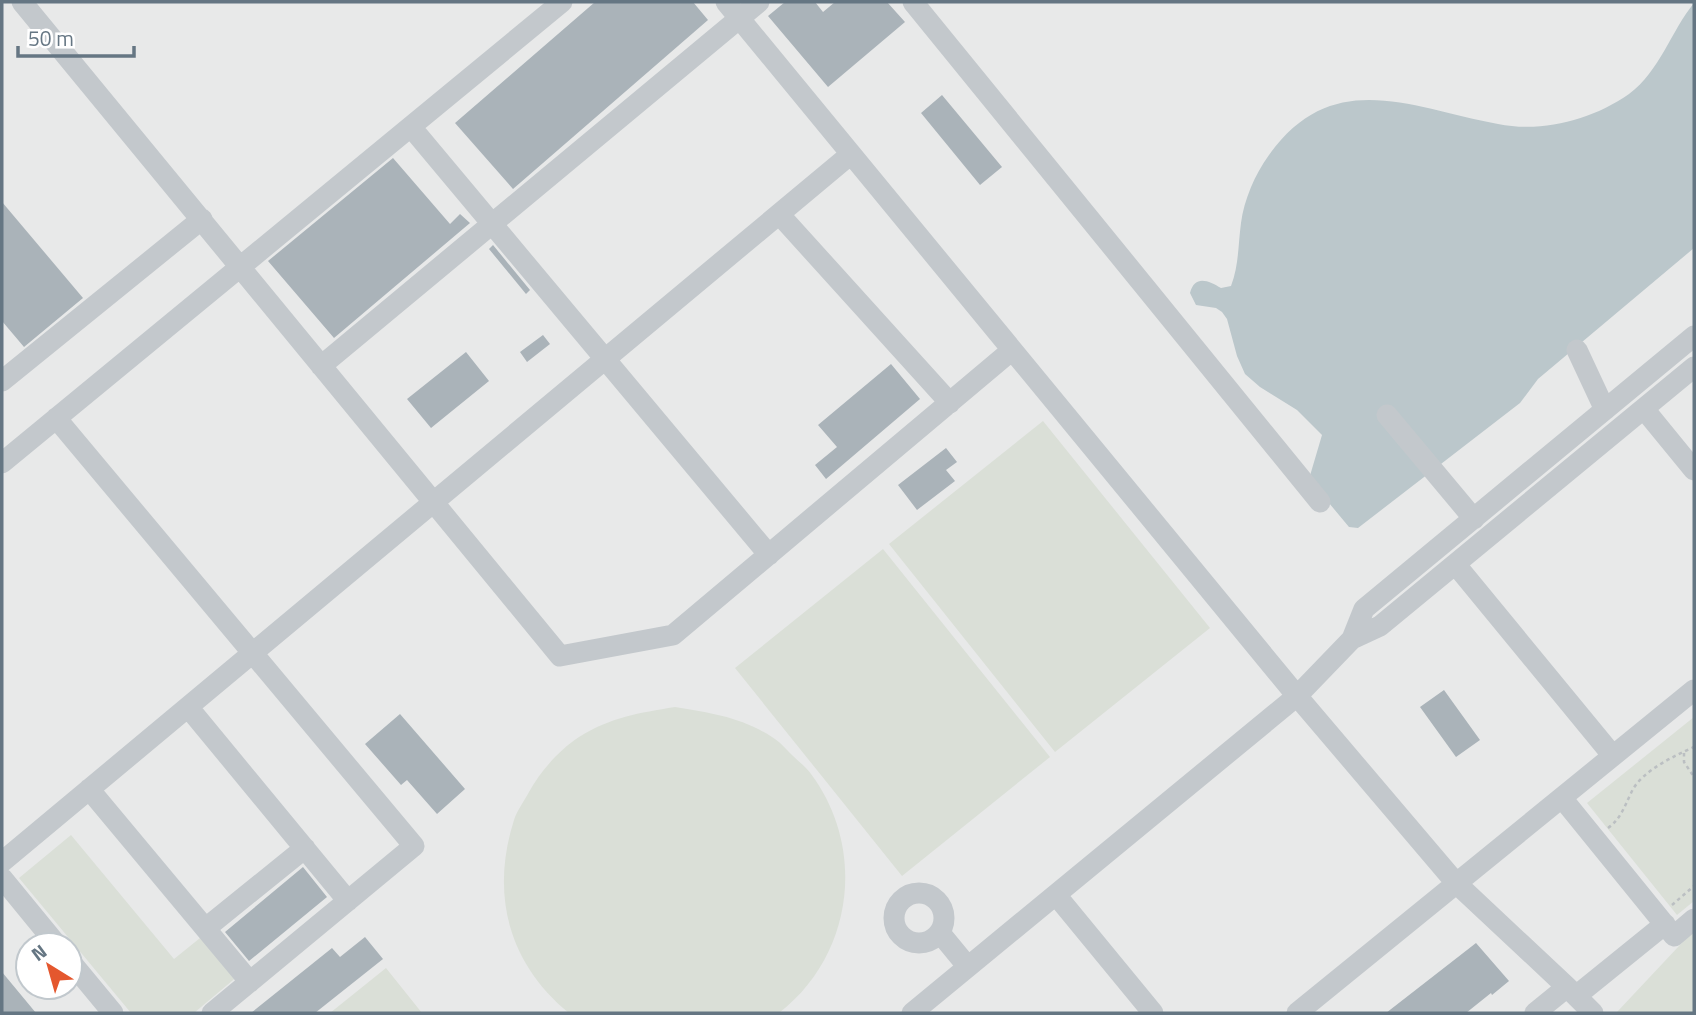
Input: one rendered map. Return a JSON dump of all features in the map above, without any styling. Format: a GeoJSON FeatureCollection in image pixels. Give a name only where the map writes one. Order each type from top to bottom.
{"type":"FeatureCollection","features":[{"type":"Feature","properties":{"kind":"lane"},"geometry":{"type":"LineString","coordinates":[[22,2],[560,656],[673,635],[1012,350]]}},
{"type":"Feature","properties":{"kind":"lane"},"geometry":{"type":"LineString","coordinates":[[2,463],[562,2]]}},
{"type":"Feature","properties":{"kind":"lane"},"geometry":{"type":"LineString","coordinates":[[321,366],[492,224],[733,10],[760,2]]}},
{"type":"Feature","properties":{"kind":"lane"},"geometry":{"type":"LineString","coordinates":[[913,2],[1320,502]]}},
{"type":"Feature","properties":{"kind":"lane"},"geometry":{"type":"LineString","coordinates":[[733,10],[1297,696],[1456,883],[1593,1013]]}},
{"type":"Feature","properties":{"kind":"lane"},"geometry":{"type":"LineString","coordinates":[[411,127],[769,555]]}},
{"type":"Feature","properties":{"kind":"lane"},"geometry":{"type":"LineString","coordinates":[[2,862],[851,154]]}},
{"type":"Feature","properties":{"kind":"lane"},"geometry":{"type":"LineString","coordinates":[[779,214],[950,403]]}},
{"type":"Feature","properties":{"kind":"lane"},"geometry":{"type":"LineString","coordinates":[[2,382],[202,219]]}},
{"type":"Feature","properties":{"kind":"lane"},"geometry":{"type":"LineString","coordinates":[[1352,639],[1364,609],[1694,336]]}},
{"type":"Feature","properties":{"kind":"lane"},"geometry":{"type":"LineString","coordinates":[[1577,350],[1605,410]]}},
{"type":"Feature","properties":{"kind":"lane"},"geometry":{"type":"LineString","coordinates":[[912,1013],[1297,696],[1352,639],[1380,626],[1694,368]]}},
{"type":"Feature","properties":{"kind":"lane"},"geometry":{"type":"LineString","coordinates":[[1644,409],[1694,470]]}},
{"type":"Feature","properties":{"kind":"lane"},"geometry":{"type":"LineString","coordinates":[[1387,415],[1474,519]]}},
{"type":"Feature","properties":{"kind":"lane"},"geometry":{"type":"LineString","coordinates":[[56,418],[414,846],[212,1013]]}},
{"type":"Feature","properties":{"kind":"lane"},"geometry":{"type":"LineString","coordinates":[[1456,565],[1613,756]]}},
{"type":"Feature","properties":{"kind":"lane"},"geometry":{"type":"LineString","coordinates":[[1297,1013],[1694,690]]}},
{"type":"Feature","properties":{"kind":"lane"},"geometry":{"type":"LineString","coordinates":[[188,707],[348,901]]}},
{"type":"Feature","properties":{"kind":"lane"},"geometry":{"type":"LineString","coordinates":[[89,789],[250,982]]}},
{"type":"Feature","properties":{"kind":"lane"},"geometry":{"type":"LineString","coordinates":[[1562,798],[1674,936],[1694,919]]}},
{"type":"Feature","properties":{"kind":"lane"},"geometry":{"type":"LineString","coordinates":[[206,928],[304,848]]}},
{"type":"Feature","properties":{"kind":"lane"},"geometry":{"type":"LineString","coordinates":[[2,878],[46,931]]}},
{"type":"Feature","properties":{"kind":"lane"},"geometry":{"type":"LineString","coordinates":[[1056,895],[1153,1013]]}},
{"type":"Feature","properties":{"kind":"lane"},"geometry":{"type":"LineString","coordinates":[[1535,1013],[1572,991],[1662,920]]}},
{"type":"Feature","properties":{"kind":"lane"},"geometry":{"type":"LineString","coordinates":[[940,933],[968,967]]}},
{"type":"Feature","properties":{"kind":"lane"},"geometry":{"type":"LineString","coordinates":[[84,978],[113,1013]]}},
{"type":"Feature","properties":{"kind":"path"},"geometry":{"type":"LineString","coordinates":[[1592,835],[1615,823],[1627,804],[1632,789],[1654,769],[1694,747]]}},
{"type":"Feature","properties":{"kind":"path"},"geometry":{"type":"LineString","coordinates":[[1685,751],[1684,762],[1694,777]]}},
{"type":"Feature","properties":{"kind":"path"},"geometry":{"type":"LineString","coordinates":[[1662,920],[1694,886]]}},
{"type":"Feature","properties":{"kind":"shaded area"},"geometry":{"type":"Polygon","coordinates":[[[2,2],[1694,2],[1694,1013],[2,1013],[2,2]]]}},
{"type":"Feature","properties":{"kind":"shaded area"},"geometry":{"type":"Polygon","coordinates":[[[1694,3],[1694,248],[1538,379],[1520,403],[1358,528],[1349,527],[1309,479],[1322,435],[1297,410],[1260,387],[1245,374],[1227,319],[1216,308],[1196,305],[1190,293],[1199,281],[1207,281],[1221,288],[1231,286],[1245,205],[1264,162],[1294,127],[1320,110],[1347,102],[1375,100],[1404,103],[1515,126],[1549,125],[1583,117],[1615,103],[1640,85],[1694,3]]]}},
{"type":"Feature","properties":{"kind":"shaded area"},"geometry":{"type":"Polygon","coordinates":[[[1043,421],[1210,628],[1055,752],[889,544],[1043,421]]]}},
{"type":"Feature","properties":{"kind":"shaded area"},"geometry":{"type":"Polygon","coordinates":[[[883,549],[1050,757],[902,876],[735,668],[883,549]]]}},
{"type":"Feature","properties":{"kind":"shaded area"},"geometry":{"type":"Polygon","coordinates":[[[675,707],[725,717],[760,730],[780,743],[811,774],[829,803],[840,835],[845,868],[844,900],[836,932],[823,962],[804,989],[779,1013],[569,1013],[548,994],[532,973],[510,926],[504,875],[514,820],[544,769],[579,737],[614,720],[675,707]]]}},
{"type":"Feature","properties":{"kind":"shaded area"},"geometry":{"type":"Polygon","coordinates":[[[1694,717],[1694,901],[1677,915],[1587,803],[1694,717]]]}},
{"type":"Feature","properties":{"kind":"shaded area"},"geometry":{"type":"Polygon","coordinates":[[[71,835],[174,959],[205,934],[239,975],[194,1013],[131,1013],[84,956],[84,931],[63,931],[19,878],[71,835]]]}},
{"type":"Feature","properties":{"kind":"shaded area"},"geometry":{"type":"Polygon","coordinates":[[[1694,930],[1694,1013],[1617,1012],[1694,930]]]}},
{"type":"Feature","properties":{"kind":"shaded area"},"geometry":{"type":"Polygon","coordinates":[[[386,968],[422,1013],[330,1013],[386,968]]]}},
{"type":"Feature","properties":{"kind":"building"},"geometry":{"type":"Polygon","coordinates":[[[595,2],[693,2],[708,20],[513,189],[455,123],[595,2]]]}},
{"type":"Feature","properties":{"kind":"building"},"geometry":{"type":"Polygon","coordinates":[[[785,2],[815,2],[823,12],[835,2],[887,2],[905,22],[828,87],[768,16],[785,2]]]}},
{"type":"Feature","properties":{"kind":"building"},"geometry":{"type":"Polygon","coordinates":[[[942,95],[1002,167],[980,185],[921,113],[942,95]]]}},
{"type":"Feature","properties":{"kind":"building"},"geometry":{"type":"Polygon","coordinates":[[[393,158],[450,224],[460,214],[470,223],[334,338],[268,261],[393,158]]]}},
{"type":"Feature","properties":{"kind":"building"},"geometry":{"type":"Polygon","coordinates":[[[2,202],[83,298],[24,347],[2,321],[2,202]]]}},
{"type":"Feature","properties":{"kind":"building"},"geometry":{"type":"Polygon","coordinates":[[[493,245],[530,290],[526,294],[489,249],[493,245]]]}},
{"type":"Feature","properties":{"kind":"building"},"geometry":{"type":"Polygon","coordinates":[[[543,335],[550,344],[527,362],[520,352],[543,335]]]}},
{"type":"Feature","properties":{"kind":"building"},"geometry":{"type":"Polygon","coordinates":[[[466,352],[489,381],[431,428],[407,399],[466,352]]]}},
{"type":"Feature","properties":{"kind":"building"},"geometry":{"type":"Polygon","coordinates":[[[891,364],[920,399],[826,479],[815,465],[837,447],[818,425],[891,364]]]}},
{"type":"Feature","properties":{"kind":"building"},"geometry":{"type":"Polygon","coordinates":[[[946,448],[957,462],[946,470],[955,481],[917,510],[898,485],[946,448]]]}},
{"type":"Feature","properties":{"kind":"building"},"geometry":{"type":"Polygon","coordinates":[[[1444,690],[1480,740],[1456,757],[1420,707],[1444,690]]]}},
{"type":"Feature","properties":{"kind":"building"},"geometry":{"type":"Polygon","coordinates":[[[400,714],[465,789],[437,814],[407,780],[401,785],[365,744],[400,714]]]}},
{"type":"Feature","properties":{"kind":"building"},"geometry":{"type":"Polygon","coordinates":[[[303,867],[327,897],[249,961],[225,932],[303,867]]]}},
{"type":"Feature","properties":{"kind":"building"},"geometry":{"type":"Polygon","coordinates":[[[365,937],[383,959],[315,1013],[251,1013],[332,948],[340,957],[365,937]]]}},
{"type":"Feature","properties":{"kind":"building"},"geometry":{"type":"Polygon","coordinates":[[[1476,943],[1509,981],[1492,995],[1491,993],[1466,1013],[1386,1013],[1476,943]]]}},
{"type":"Feature","properties":{"kind":"building"},"geometry":{"type":"Polygon","coordinates":[[[2,972],[14,986],[14,1001],[26,1001],[36,1013],[2,1013],[2,972]]]}}]}
